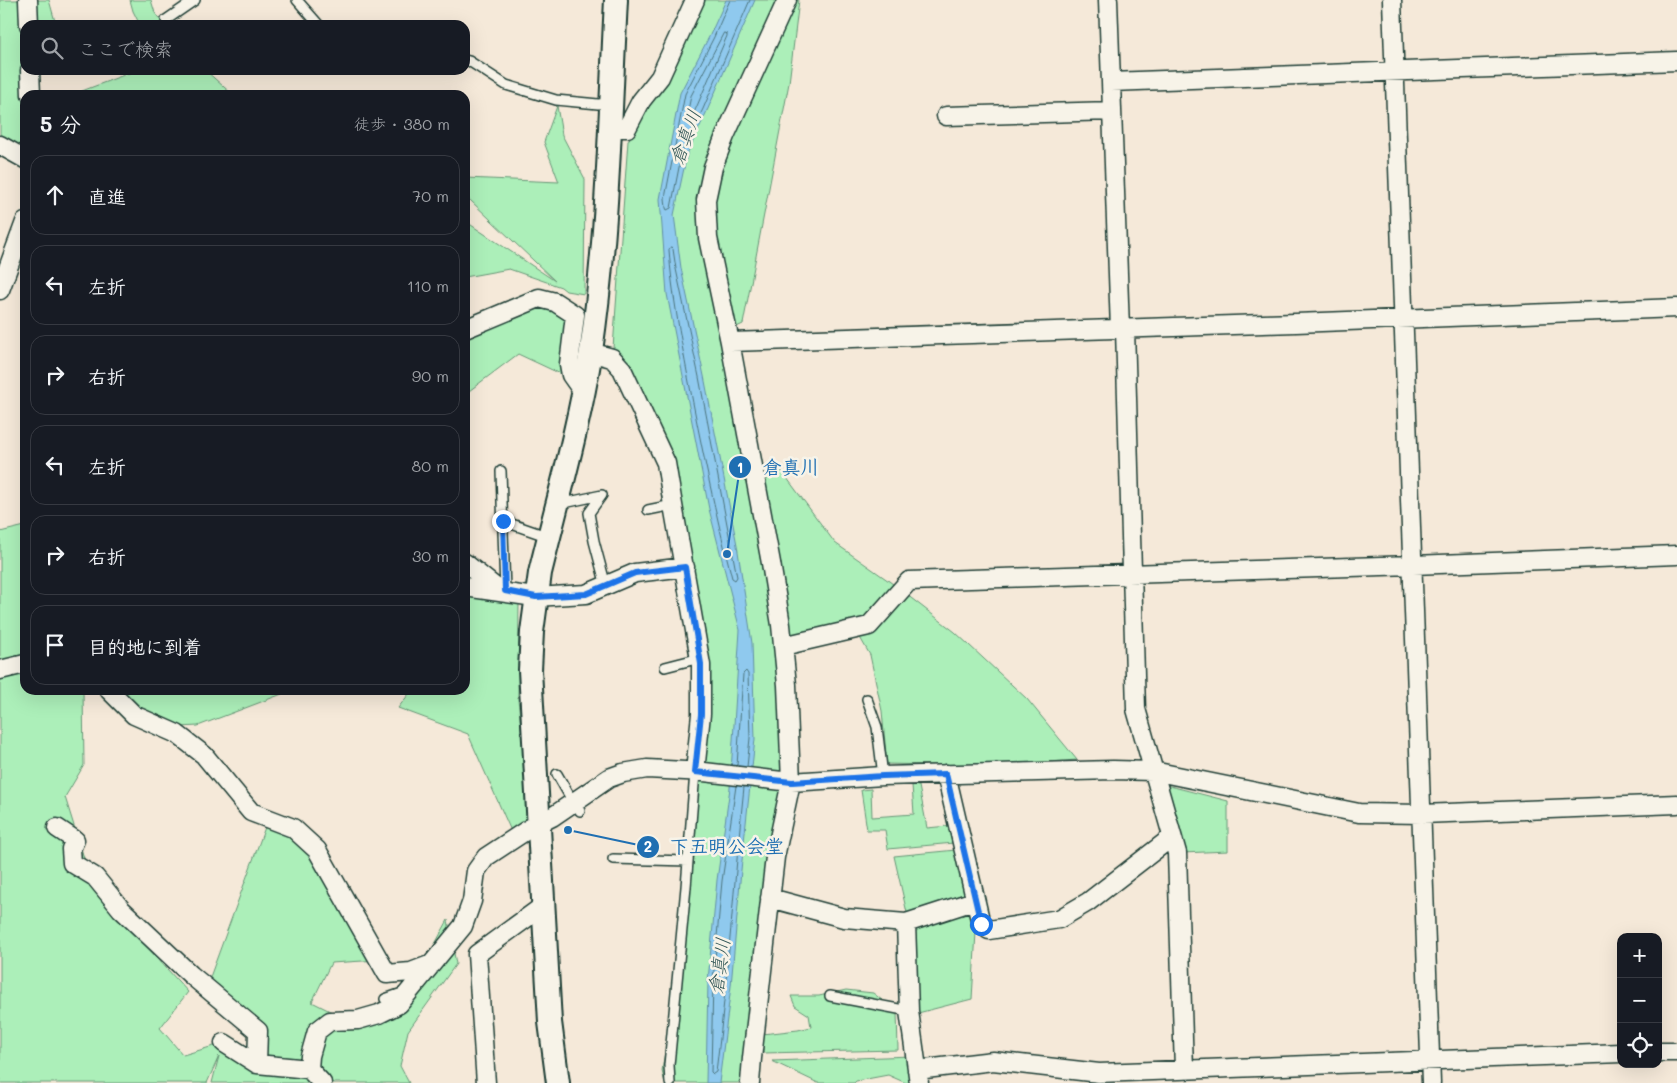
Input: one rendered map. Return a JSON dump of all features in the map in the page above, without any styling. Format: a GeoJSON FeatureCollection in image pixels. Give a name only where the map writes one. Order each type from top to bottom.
{"type":"FeatureCollection","features":[{"type":"Feature","properties":{"kind":"street"},"geometry":{"type":"LineString","coordinates":[[28,0],[29,20]]}},
{"type":"Feature","properties":{"kind":"street"},"geometry":{"type":"LineString","coordinates":[[558,1083],[550,1022],[530,670],[536,597],[583,392],[599,290],[610,128],[616,0]]}},
{"type":"Feature","properties":{"kind":"street"},"geometry":{"type":"LineString","coordinates":[[610,128],[627,128],[641,101],[660,77],[695,0]]}},
{"type":"Feature","properties":{"kind":"street"},"geometry":{"type":"LineString","coordinates":[[750,1083],[775,856],[792,782],[787,686],[772,563],[708,238],[706,200],[713,167],[725,136],[787,0]]}},
{"type":"Feature","properties":{"kind":"street"},"geometry":{"type":"LineString","coordinates":[[1108,0],[1136,709],[1177,853],[1182,1074]]}},
{"type":"Feature","properties":{"kind":"street"},"geometry":{"type":"LineString","coordinates":[[1392,0],[1431,1083]]}},
{"type":"Feature","properties":{"kind":"street"},"geometry":{"type":"LineString","coordinates":[[1111,82],[1677,61]]}},
{"type":"Feature","properties":{"kind":"street"},"geometry":{"type":"LineString","coordinates":[[30,75],[31,90]]}},
{"type":"Feature","properties":{"kind":"street"},"geometry":{"type":"LineString","coordinates":[[946,116],[1112,110]]}},
{"type":"Feature","properties":{"kind":"street"},"geometry":{"type":"LineString","coordinates":[[0,145],[20,156]]}},
{"type":"Feature","properties":{"kind":"street"},"geometry":{"type":"LineString","coordinates":[[0,290],[20,236]]}},
{"type":"Feature","properties":{"kind":"street"},"geometry":{"type":"LineString","coordinates":[[470,327],[539,298],[555,302],[575,315],[569,364],[571,376],[583,392]]}},
{"type":"Feature","properties":{"kind":"street"},"geometry":{"type":"LineString","coordinates":[[730,342],[1404,320],[1677,308]]}},
{"type":"Feature","properties":{"kind":"street"},"geometry":{"type":"LineString","coordinates":[[590,352],[612,358],[622,369],[666,463],[700,658],[699,772]]}},
{"type":"Feature","properties":{"kind":"street"},"geometry":{"type":"LineString","coordinates":[[783,646],[869,626],[909,581],[1677,555]]}},
{"type":"Feature","properties":{"kind":"street"},"geometry":{"type":"LineString","coordinates":[[470,567],[495,587],[505,591]]}},
{"type":"Feature","properties":{"kind":"street"},"geometry":{"type":"LineString","coordinates":[[470,588],[505,591],[536,597],[586,594],[635,573],[685,567]]}},
{"type":"Feature","properties":{"kind":"street"},"geometry":{"type":"LineString","coordinates":[[0,670],[20,665]]}},
{"type":"Feature","properties":{"kind":"street"},"geometry":{"type":"LineString","coordinates":[[114,695],[134,714],[177,734],[204,755],[251,812],[293,828],[317,850],[387,974],[410,972],[432,964]]}},
{"type":"Feature","properties":{"kind":"street"},"geometry":{"type":"LineString","coordinates":[[309,1069],[310,1056],[317,1031],[330,1021],[358,1020],[379,1014],[399,1004],[462,926],[472,901],[476,871],[486,856],[538,824],[577,806],[609,778],[623,773],[646,769],[699,772],[792,782],[946,774],[1113,770],[1153,771],[1359,814],[1422,814],[1677,804]]}},
{"type":"Feature","properties":{"kind":"street"},"geometry":{"type":"LineString","coordinates":[[946,774],[974,901],[981,924],[989,930],[1059,919],[1088,902],[1172,837]]}},
{"type":"Feature","properties":{"kind":"street"},"geometry":{"type":"LineString","coordinates":[[57,828],[75,840],[71,849],[72,863],[95,877],[121,909],[191,975],[258,1031],[258,1064]]}},
{"type":"Feature","properties":{"kind":"street"},"geometry":{"type":"LineString","coordinates":[[770,898],[844,918],[906,923],[974,901]]}},
{"type":"Feature","properties":{"kind":"street"},"geometry":{"type":"LineString","coordinates":[[486,1083],[478,954],[543,906]]}},
{"type":"Feature","properties":{"kind":"street"},"geometry":{"type":"LineString","coordinates":[[906,923],[909,1011],[918,1077],[993,1061],[1099,1074],[1182,1074],[1430,1060],[1617,1053]]}},
{"type":"Feature","properties":{"kind":"street"},"geometry":{"type":"LineString","coordinates":[[224,1043],[258,1064],[309,1069],[322,1083]]}},
{"type":"Feature","properties":{"kind":"street"},"geometry":{"type":"LineString","coordinates":[[1662,1052],[1677,1052]]}},
{"type":"Feature","properties":{"kind":"lane"},"geometry":{"type":"LineString","coordinates":[[166,20],[195,0]]}},
{"type":"Feature","properties":{"kind":"lane"},"geometry":{"type":"LineString","coordinates":[[297,0],[315,20]]}},
{"type":"Feature","properties":{"kind":"lane"},"geometry":{"type":"LineString","coordinates":[[470,62],[506,85],[556,100],[598,104],[611,103]]}},
{"type":"Feature","properties":{"kind":"lane"},"geometry":{"type":"LineString","coordinates":[[501,471],[505,591]]}},
{"type":"Feature","properties":{"kind":"lane"},"geometry":{"type":"LineString","coordinates":[[557,504],[602,494],[589,513],[606,586]]}},
{"type":"Feature","properties":{"kind":"lane"},"geometry":{"type":"LineString","coordinates":[[648,510],[674,506]]}},
{"type":"Feature","properties":{"kind":"lane"},"geometry":{"type":"LineString","coordinates":[[503,521],[549,537]]}},
{"type":"Feature","properties":{"kind":"lane"},"geometry":{"type":"LineString","coordinates":[[665,667],[700,658]]}},
{"type":"Feature","properties":{"kind":"lane"},"geometry":{"type":"LineString","coordinates":[[866,699],[877,727],[883,776]]}},
{"type":"Feature","properties":{"kind":"lane"},"geometry":{"type":"LineString","coordinates":[[670,1083],[669,1065],[688,861],[699,772]]}},
{"type":"Feature","properties":{"kind":"lane"},"geometry":{"type":"LineString","coordinates":[[557,774],[577,806]]}},
{"type":"Feature","properties":{"kind":"lane"},"geometry":{"type":"LineString","coordinates":[[613,859],[688,861]]}},
{"type":"Feature","properties":{"kind":"lane"},"geometry":{"type":"LineString","coordinates":[[385,998],[410,990]]}},
{"type":"Feature","properties":{"kind":"lane"},"geometry":{"type":"LineString","coordinates":[[830,996],[909,1011]]}},
{"type":"Feature","properties":{"kind":"green space"},"geometry":{"type":"Polygon","coordinates":[[[0,0],[49,0],[55,20],[20,20],[20,75],[25,75],[25,90],[20,90],[20,156],[0,146],[0,0]]]}},
{"type":"Feature","properties":{"kind":"green space"},"geometry":{"type":"Polygon","coordinates":[[[130,0],[151,0],[155,13],[160,20],[138,20],[130,0]]]}},
{"type":"Feature","properties":{"kind":"green space"},"geometry":{"type":"Polygon","coordinates":[[[703,0],[799,0],[789,83],[743,324],[728,331],[746,475],[789,725],[751,1083],[665,1083],[662,1071],[681,947],[701,714],[666,463],[614,360],[613,348],[628,141],[667,77],[703,0]]]}},
{"type":"Feature","properties":{"kind":"green space"},"geometry":{"type":"Polygon","coordinates":[[[124,75],[211,75],[227,90],[85,90],[124,75]]]}},
{"type":"Feature","properties":{"kind":"green space"},"geometry":{"type":"Polygon","coordinates":[[[557,106],[562,135],[585,179],[584,294],[566,291],[561,287],[509,269],[470,276],[470,224],[555,281],[470,200],[470,178],[559,182],[544,142],[557,106]]]}},
{"type":"Feature","properties":{"kind":"green space"},"geometry":{"type":"Polygon","coordinates":[[[539,298],[575,315],[565,376],[518,354],[470,390],[470,327],[539,298]]]}},
{"type":"Feature","properties":{"kind":"green space"},"geometry":{"type":"Polygon","coordinates":[[[781,470],[835,543],[889,581],[955,632],[1027,699],[1077,760],[990,766],[887,764],[882,711],[870,655],[850,620],[790,639],[763,476],[781,470]]]}},
{"type":"Feature","properties":{"kind":"green space"},"geometry":{"type":"Polygon","coordinates":[[[20,527],[20,695],[83,695],[84,765],[65,797],[89,874],[98,893],[188,992],[160,1028],[183,1055],[224,1043],[259,1059],[258,1031],[206,988],[268,819],[293,828],[379,960],[331,963],[312,1002],[348,1020],[317,1031],[379,1014],[410,990],[448,920],[456,964],[408,1031],[400,1066],[409,1083],[212,1083],[219,1056],[207,1083],[0,1083],[0,532],[20,527]]]}},
{"type":"Feature","properties":{"kind":"green space"},"geometry":{"type":"Polygon","coordinates":[[[470,590],[519,600],[518,699],[531,820],[511,831],[468,734],[398,708],[408,695],[470,695],[470,590]]]}},
{"type":"Feature","properties":{"kind":"green space"},"geometry":{"type":"Polygon","coordinates":[[[115,695],[279,695],[198,726],[162,728],[115,695]]]}},
{"type":"Feature","properties":{"kind":"green space"},"geometry":{"type":"Polygon","coordinates":[[[1162,784],[1228,801],[1228,851],[1182,853],[1162,784]]]}},
{"type":"Feature","properties":{"kind":"green space"},"geometry":{"type":"Polygon","coordinates":[[[912,785],[919,786],[927,828],[948,826],[942,788],[954,843],[888,849],[885,830],[867,830],[861,790],[871,789],[872,817],[914,814],[912,785]]]}},
{"type":"Feature","properties":{"kind":"green space"},"geometry":{"type":"Polygon","coordinates":[[[956,850],[976,932],[972,999],[918,1013],[907,913],[894,856],[956,850]]]}},
{"type":"Feature","properties":{"kind":"green space"},"geometry":{"type":"Polygon","coordinates":[[[846,990],[873,993],[897,1012],[898,1050],[763,1053],[763,1034],[811,1027],[809,1015],[795,1006],[791,996],[819,996],[846,990]]]}},
{"type":"Feature","properties":{"kind":"green space"},"geometry":{"type":"Polygon","coordinates":[[[912,1056],[916,1083],[906,1083],[888,1075],[854,1083],[818,1083],[772,1061],[912,1056]]]}},
{"type":"Feature","properties":{"kind":"water"},"geometry":{"type":"Polygon","coordinates":[[[726,0],[755,0],[687,154],[674,215],[681,268],[737,545],[752,643],[755,739],[731,986],[719,1083],[706,1083],[708,981],[717,880],[730,788],[740,630],[709,509],[667,294],[660,199],[680,93],[726,0]]]}},
{"type":"Feature","properties":{"kind":"place","name":"倉真川"},"geometry":{"type":"Point","coordinates":[727,554]}},
{"type":"Feature","properties":{"kind":"place","name":"下五明公会堂"},"geometry":{"type":"Point","coordinates":[568,830]}},
{"type":"Feature","properties":{"kind":"route"},"geometry":{"type":"LineString","coordinates":[[503,521],[505,591],[536,597],[586,594],[635,573],[685,567],[701,664],[701,714],[695,772],[792,782],[946,774],[974,901],[981,924]]}}]}
